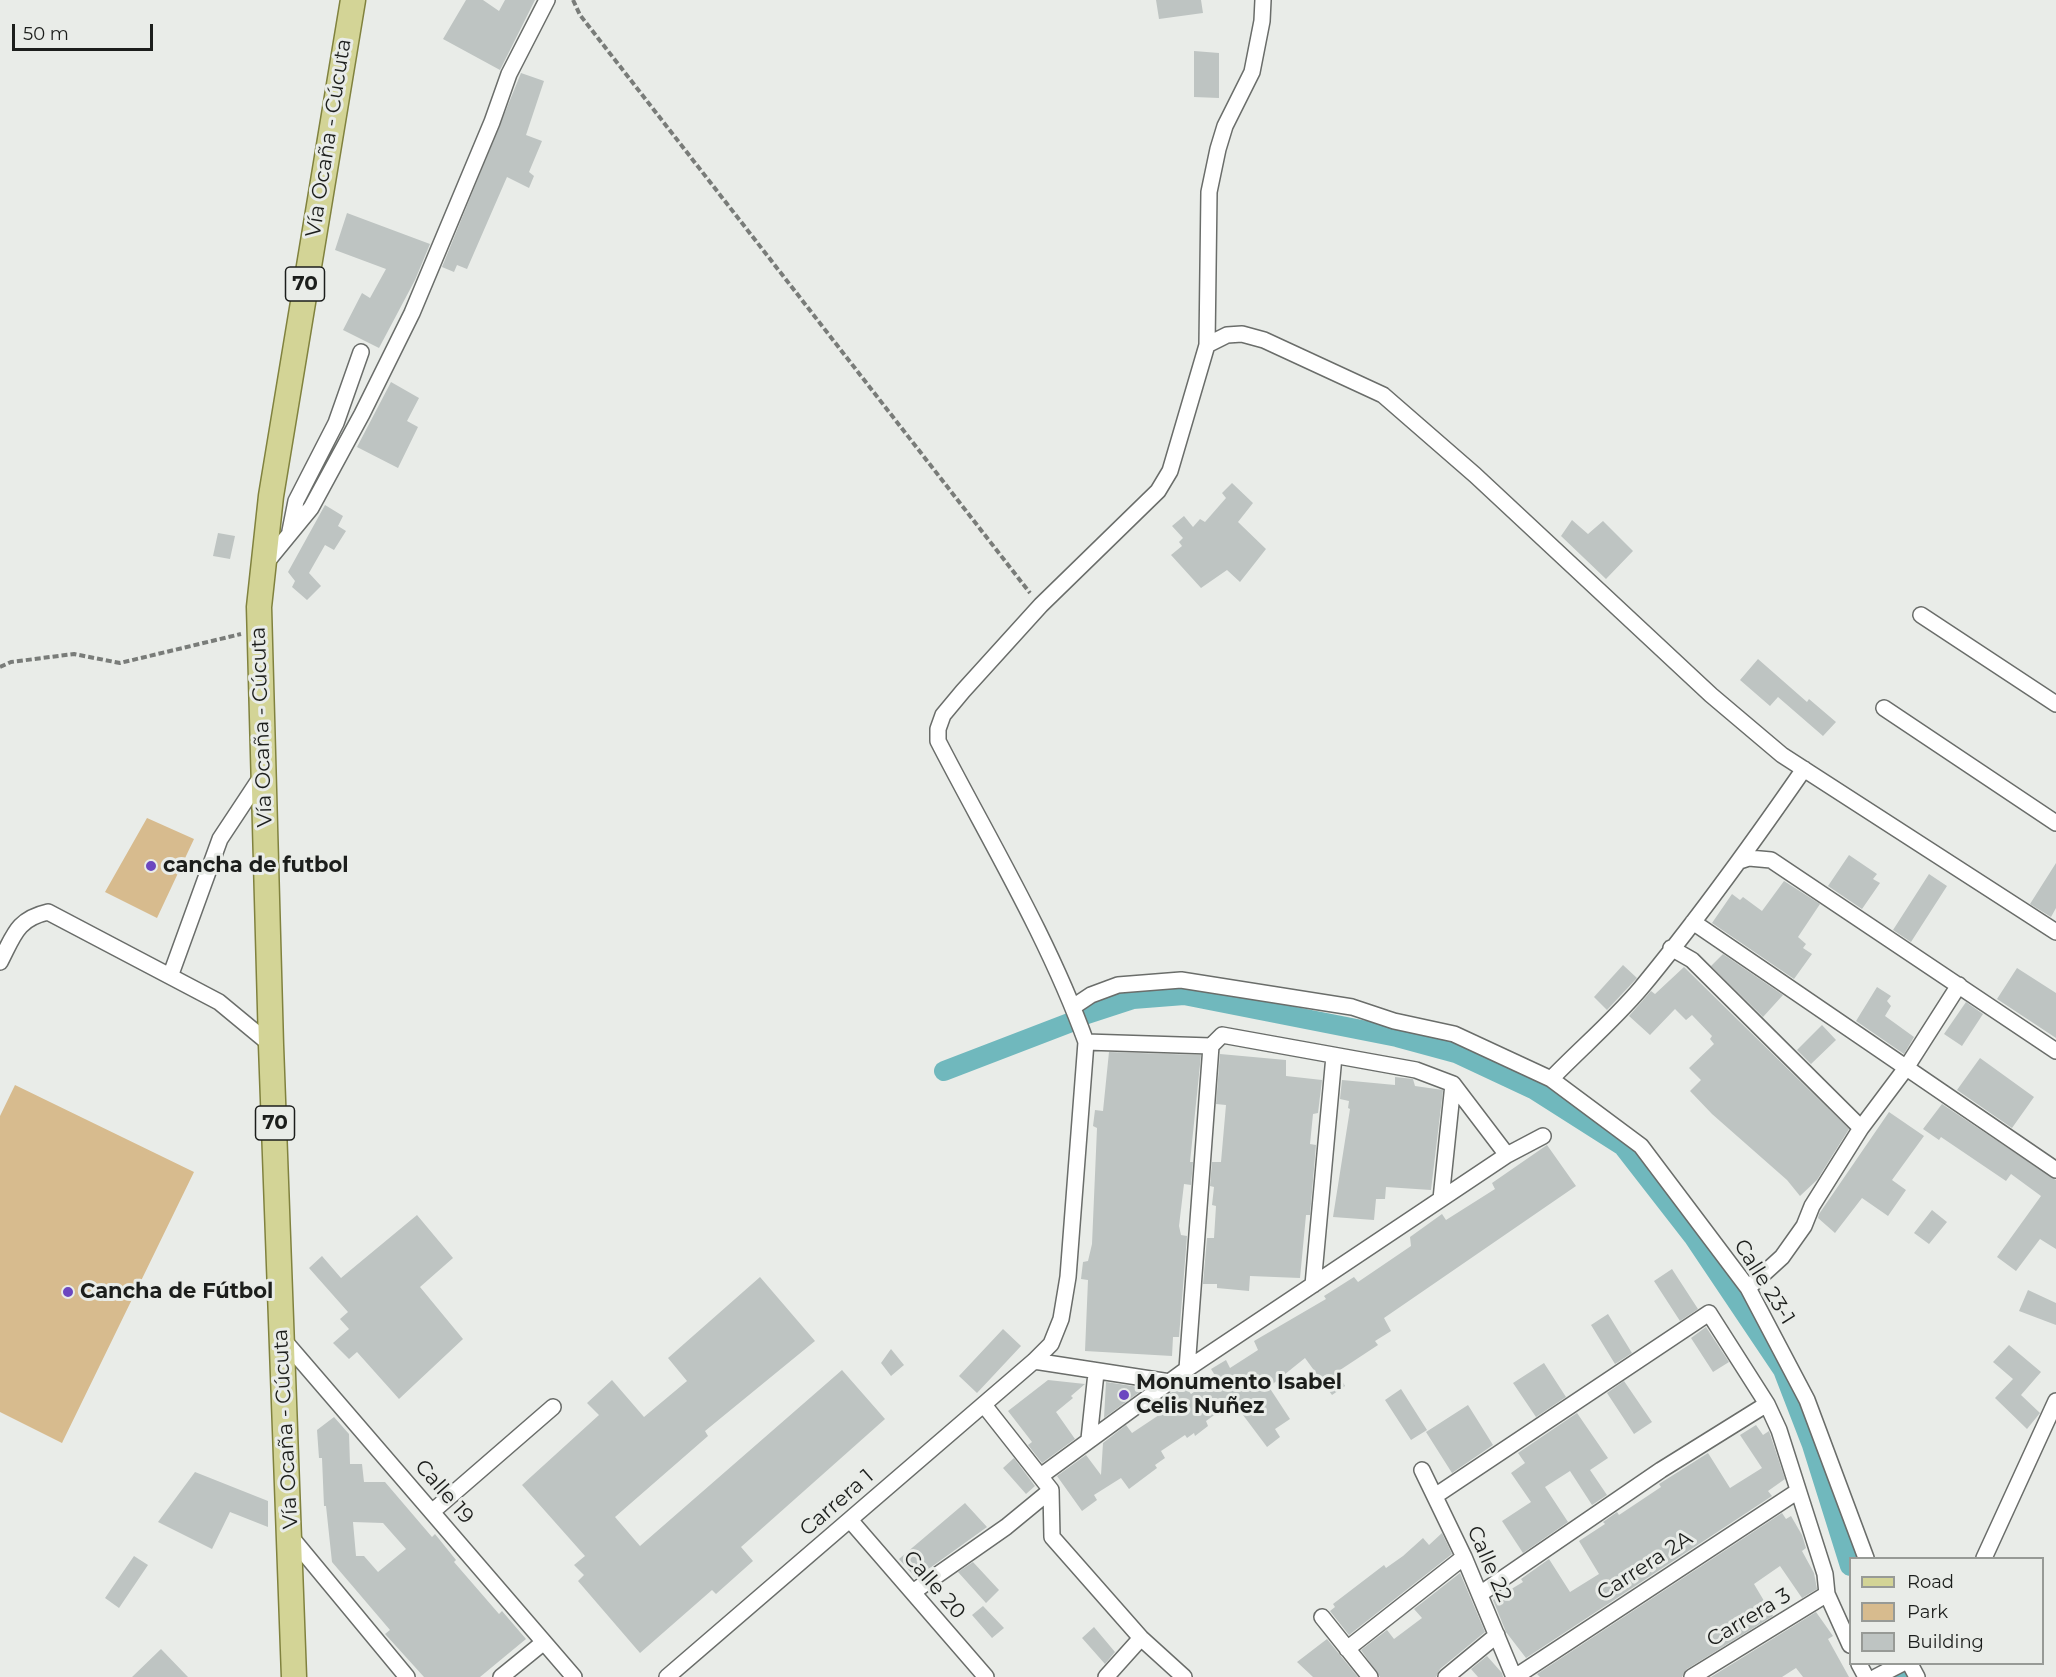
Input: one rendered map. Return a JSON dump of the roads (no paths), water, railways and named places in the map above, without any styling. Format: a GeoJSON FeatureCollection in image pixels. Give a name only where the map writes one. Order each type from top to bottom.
{"type":"FeatureCollection","features":[{"type":"Feature","properties":{"kind":"main road","name":"Vía Ocaña - Cúcuta"},"geometry":{"type":"LineString","coordinates":[[294,1677],[291,1537],[281,1337],[271,1045],[259,629],[261,568],[353,0]]}},
{"type":"Feature","properties":{"kind":"street"},"geometry":{"type":"LineString","coordinates":[[261,568],[311,508],[412,313],[492,122],[509,74],[547,0]]}},
{"type":"Feature","properties":{"kind":"street"},"geometry":{"type":"LineString","coordinates":[[1211,1046],[1086,1042],[1073,1007],[998,854],[938,741],[938,729],[943,715],[1041,606],[1158,491],[1170,471],[1207,345],[1209,192],[1225,126],[1252,72],[1262,21],[1263,0]]}},
{"type":"Feature","properties":{"kind":"street"},"geometry":{"type":"LineString","coordinates":[[1207,345],[1227,335],[1242,334],[1264,340],[1383,395],[1475,475],[1711,695],[1782,755],[2056,932]]}},
{"type":"Feature","properties":{"kind":"street"},"geometry":{"type":"LineString","coordinates":[[290,531],[296,501],[336,423],[361,352]]}},
{"type":"Feature","properties":{"kind":"street"},"geometry":{"type":"LineString","coordinates":[[1921,615],[2056,704]]}},
{"type":"Feature","properties":{"kind":"street"},"geometry":{"type":"LineString","coordinates":[[1884,708],[2056,823]]}},
{"type":"Feature","properties":{"kind":"street"},"geometry":{"type":"LineString","coordinates":[[1551,1078],[1607,1025],[1671,948],[1740,861],[1804,769]]}},
{"type":"Feature","properties":{"kind":"street"},"geometry":{"type":"LineString","coordinates":[[171,974],[220,839],[264,772]]}},
{"type":"Feature","properties":{"kind":"street"},"geometry":{"type":"LineString","coordinates":[[1740,861],[1749,858],[1771,860],[2056,1051]]}},
{"type":"Feature","properties":{"kind":"street"},"geometry":{"type":"LineString","coordinates":[[0,962],[19,926],[31,916],[48,912],[171,974],[219,1002],[271,1045]]}},
{"type":"Feature","properties":{"kind":"street"},"geometry":{"type":"LineString","coordinates":[[1693,921],[2056,1170]]}},
{"type":"Feature","properties":{"kind":"street"},"geometry":{"type":"LineString","coordinates":[[1671,948],[1692,960],[1861,1128]]}},
{"type":"Feature","properties":{"kind":"street","name":"Calle 23-1"},"geometry":{"type":"LineString","coordinates":[[1073,1007],[1091,995],[1119,985],[1181,980],[1352,1006],[1394,1021],[1454,1034],[1551,1078],[1641,1146],[1748,1288],[1808,1400],[1866,1557]]}},
{"type":"Feature","properties":{"kind":"street"},"geometry":{"type":"LineString","coordinates":[[1748,1288],[1787,1250],[1861,1128],[1906,1068],[1959,986]]}},
{"type":"Feature","properties":{"kind":"street"},"geometry":{"type":"LineString","coordinates":[[1187,1370],[1211,1046],[1222,1035],[1416,1070],[1453,1084],[1507,1155]]}},
{"type":"Feature","properties":{"kind":"street","name":"Carrera 1"},"geometry":{"type":"LineString","coordinates":[[667,1677],[1052,1344],[1061,1319],[1068,1277],[1086,1042]]}},
{"type":"Feature","properties":{"kind":"street"},"geometry":{"type":"LineString","coordinates":[[1313,1285],[1334,1056]]}},
{"type":"Feature","properties":{"kind":"street"},"geometry":{"type":"LineString","coordinates":[[1441,1199],[1453,1084]]}},
{"type":"Feature","properties":{"kind":"street"},"geometry":{"type":"LineString","coordinates":[[1042,1475],[1187,1370],[1507,1155],[1543,1136]]}},
{"type":"Feature","properties":{"kind":"street"},"geometry":{"type":"LineString","coordinates":[[1435,1496],[1709,1313],[1767,1404],[1779,1430],[1825,1574],[1827,1594],[1849,1641]]}},
{"type":"Feature","properties":{"kind":"street","name":"Calle 19"},"geometry":{"type":"LineString","coordinates":[[281,1337],[574,1677]]}},
{"type":"Feature","properties":{"kind":"street"},"geometry":{"type":"LineString","coordinates":[[1034,1361],[1096,1373],[1170,1383]]}},
{"type":"Feature","properties":{"kind":"street"},"geometry":{"type":"LineString","coordinates":[[1089,1439],[1096,1373]]}},
{"type":"Feature","properties":{"kind":"street"},"geometry":{"type":"LineString","coordinates":[[1984,1557],[2056,1401]]}},
{"type":"Feature","properties":{"kind":"street"},"geometry":{"type":"LineString","coordinates":[[1480,1594],[1661,1470],[1767,1404]]}},
{"type":"Feature","properties":{"kind":"street"},"geometry":{"type":"LineString","coordinates":[[984,1405],[1042,1475],[1051,1490],[1052,1537],[1141,1638],[1184,1677]]}},
{"type":"Feature","properties":{"kind":"street"},"geometry":{"type":"LineString","coordinates":[[433,1511],[553,1407]]}},
{"type":"Feature","properties":{"kind":"street","name":"Calle 22"},"geometry":{"type":"LineString","coordinates":[[1422,1470],[1464,1557],[1515,1677]]}},
{"type":"Feature","properties":{"kind":"street"},"geometry":{"type":"LineString","coordinates":[[913,1592],[1006,1527],[1051,1490]]}},
{"type":"Feature","properties":{"kind":"street","name":"Carrera 2A"},"geometry":{"type":"LineString","coordinates":[[1515,1677],[1798,1491]]}},
{"type":"Feature","properties":{"kind":"street","name":"Calle 20"},"geometry":{"type":"LineString","coordinates":[[850,1520],[986,1677]]}},
{"type":"Feature","properties":{"kind":"street"},"geometry":{"type":"LineString","coordinates":[[291,1537],[407,1677]]}},
{"type":"Feature","properties":{"kind":"street"},"geometry":{"type":"LineString","coordinates":[[1347,1649],[1464,1557]]}},
{"type":"Feature","properties":{"kind":"street","name":"Carrera 3"},"geometry":{"type":"LineString","coordinates":[[1692,1677],[1827,1594]]}},
{"type":"Feature","properties":{"kind":"street"},"geometry":{"type":"LineString","coordinates":[[1322,1617],[1370,1677]]}},
{"type":"Feature","properties":{"kind":"street"},"geometry":{"type":"LineString","coordinates":[[1446,1677],[1497,1635]]}},
{"type":"Feature","properties":{"kind":"street"},"geometry":{"type":"LineString","coordinates":[[1106,1677],[1141,1638]]}},
{"type":"Feature","properties":{"kind":"street"},"geometry":{"type":"LineString","coordinates":[[501,1677],[544,1642]]}},
{"type":"Feature","properties":{"kind":"street"},"geometry":{"type":"LineString","coordinates":[[1876,1677],[1899,1665]]}},
{"type":"Feature","properties":{"kind":"waterway"},"geometry":{"type":"LineString","coordinates":[[1084,1015],[1133,999],[1184,995],[1397,1037],[1456,1053],[1535,1090],[1623,1146],[1693,1236],[1783,1370],[1812,1445],[1849,1563]]}},
{"type":"Feature","properties":{"kind":"waterway"},"geometry":{"type":"LineString","coordinates":[[944,1071],[1069,1023]]}},
{"type":"Feature","properties":{"kind":"place","name":"cancha de futbol"},"geometry":{"type":"Point","coordinates":[151,866]}},
{"type":"Feature","properties":{"kind":"place","name":"Cancha de Fútbol"},"geometry":{"type":"Point","coordinates":[68,1292]}},
{"type":"Feature","properties":{"kind":"place","name":"Monumento Isabel Celis Nuñez"},"geometry":{"type":"Point","coordinates":[1124,1395]}}]}
